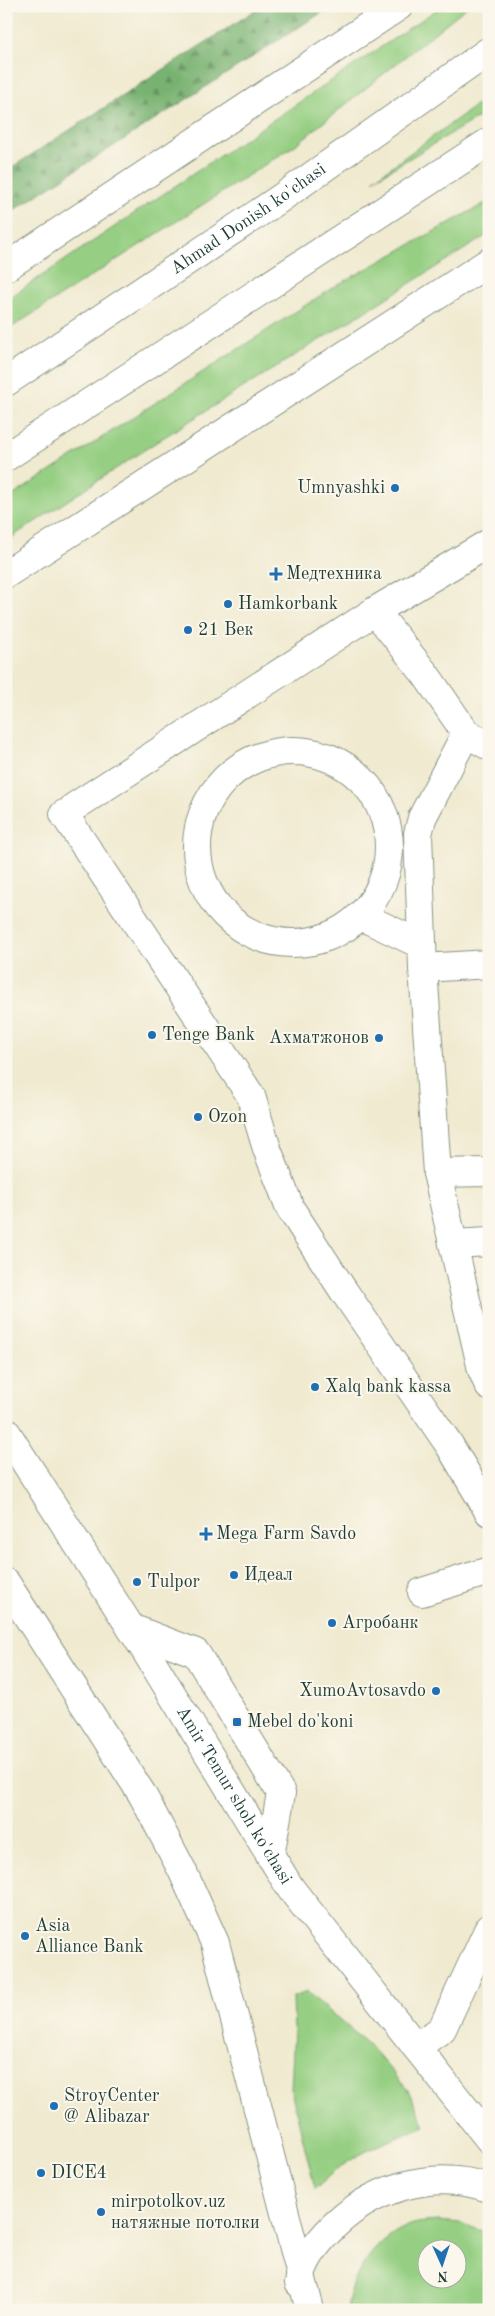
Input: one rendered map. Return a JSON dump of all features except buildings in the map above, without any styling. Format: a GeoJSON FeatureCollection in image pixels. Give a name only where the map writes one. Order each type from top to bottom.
{"type":"FeatureCollection","features":[{"type":"Feature","properties":{"kind":"main road"},"geometry":{"type":"LineString","coordinates":[[6,267],[399,6]]}},
{"type":"Feature","properties":{"kind":"main road","name":"Ahmad Donish ko'chasi"},"geometry":{"type":"LineString","coordinates":[[6,382],[278,200],[489,51]]}},
{"type":"Feature","properties":{"kind":"main road"},"geometry":{"type":"LineString","coordinates":[[6,457],[312,255],[477,152],[489,142]]}},
{"type":"Feature","properties":{"kind":"main road"},"geometry":{"type":"LineString","coordinates":[[6,574],[487,268]]}},
{"type":"Feature","properties":{"kind":"main road"},"geometry":{"type":"LineString","coordinates":[[489,543],[375,611],[69,811],[251,1096],[267,1149],[290,1208],[343,1290],[450,1446],[489,1512]]}},
{"type":"Feature","properties":{"kind":"main road"},"geometry":{"type":"LineString","coordinates":[[375,611],[478,740],[422,818],[418,834],[422,957],[436,1173],[482,1370],[489,1386]]}},
{"type":"Feature","properties":{"kind":"main road"},"geometry":{"type":"LineString","coordinates":[[295,751],[328,757],[357,775],[378,801],[388,833],[388,866],[380,889],[361,916],[333,935],[300,943],[267,940],[237,926],[213,902],[199,872],[196,838],[203,812],[220,784],[246,763],[278,752],[295,751]]}},
{"type":"Feature","properties":{"kind":"main road"},"geometry":{"type":"LineString","coordinates":[[361,916],[422,957],[489,964]]}},
{"type":"Feature","properties":{"kind":"main road"},"geometry":{"type":"LineString","coordinates":[[436,1173],[489,1172]]}},
{"type":"Feature","properties":{"kind":"main road"},"geometry":{"type":"LineString","coordinates":[[453,1244],[489,1242]]}},
{"type":"Feature","properties":{"kind":"main road","name":"Amir Temur shoh ko'chasi"},"geometry":{"type":"LineString","coordinates":[[6,1432],[131,1628],[291,1889],[416,2047],[488,2134]]}},
{"type":"Feature","properties":{"kind":"main road"},"geometry":{"type":"LineString","coordinates":[[422,1592],[489,1571]]}},
{"type":"Feature","properties":{"kind":"main road"},"geometry":{"type":"LineString","coordinates":[[6,1583],[142,1794],[182,1870],[215,1943],[310,2310]]}},
{"type":"Feature","properties":{"kind":"main road"},"geometry":{"type":"LineString","coordinates":[[131,1628],[196,1653],[281,1793],[270,1856]]}},
{"type":"Feature","properties":{"kind":"main road"},"geometry":{"type":"LineString","coordinates":[[416,2047],[442,2029],[489,1928]]}},
{"type":"Feature","properties":{"kind":"main road"},"geometry":{"type":"LineString","coordinates":[[293,2310],[300,2273],[309,2255],[333,2226],[354,2209],[379,2194],[411,2184],[462,2182],[489,2188]]}},
{"type":"Feature","properties":{"kind":"green space"},"geometry":{"type":"Polygon","coordinates":[[[262,6],[332,6],[6,215],[6,171],[262,6]]]}},
{"type":"Feature","properties":{"kind":"green space"},"geometry":{"type":"Polygon","coordinates":[[[442,6],[468,6],[294,146],[6,331],[6,300],[442,6]]]}},
{"type":"Feature","properties":{"kind":"green space"},"geometry":{"type":"Polygon","coordinates":[[[489,96],[489,111],[373,180],[489,96]]]}},
{"type":"Feature","properties":{"kind":"green space"},"geometry":{"type":"Polygon","coordinates":[[[489,201],[489,234],[161,439],[6,541],[6,500],[332,288],[489,201]]]}},
{"type":"Feature","properties":{"kind":"green space"},"geometry":{"type":"Polygon","coordinates":[[[307,1992],[368,2044],[408,2090],[425,2126],[353,2158],[315,2189],[291,2090],[294,2030],[293,1997],[307,1992]]]}},
{"type":"Feature","properties":{"kind":"green space"},"geometry":{"type":"Polygon","coordinates":[[[422,2222],[461,2223],[489,2234],[489,2310],[347,2310],[354,2283],[360,2270],[377,2247],[388,2237],[400,2230],[422,2222]]]}},
{"type":"Feature","properties":{"kind":"place","name":"Umnyashki"},"geometry":{"type":"Point","coordinates":[395,488]}},
{"type":"Feature","properties":{"kind":"place","name":"Медтехника"},"geometry":{"type":"Point","coordinates":[276,574]}},
{"type":"Feature","properties":{"kind":"place","name":"Hamkorbank"},"geometry":{"type":"Point","coordinates":[228,604]}},
{"type":"Feature","properties":{"kind":"place","name":"21 Век"},"geometry":{"type":"Point","coordinates":[188,630]}},
{"type":"Feature","properties":{"kind":"place","name":"Tenge Bank"},"geometry":{"type":"Point","coordinates":[152,1035]}},
{"type":"Feature","properties":{"kind":"place","name":"Ахматжонов"},"geometry":{"type":"Point","coordinates":[379,1038]}},
{"type":"Feature","properties":{"kind":"place","name":"Ozon"},"geometry":{"type":"Point","coordinates":[198,1117]}},
{"type":"Feature","properties":{"kind":"place","name":"Xalq bank kassa"},"geometry":{"type":"Point","coordinates":[315,1387]}},
{"type":"Feature","properties":{"kind":"place","name":"Mega Farm Savdo"},"geometry":{"type":"Point","coordinates":[206,1534]}},
{"type":"Feature","properties":{"kind":"place","name":"Идеал"},"geometry":{"type":"Point","coordinates":[234,1575]}},
{"type":"Feature","properties":{"kind":"place","name":"Tulpor"},"geometry":{"type":"Point","coordinates":[137,1582]}},
{"type":"Feature","properties":{"kind":"place","name":"Агробанк"},"geometry":{"type":"Point","coordinates":[332,1623]}},
{"type":"Feature","properties":{"kind":"place","name":"XumoAvtosavdo"},"geometry":{"type":"Point","coordinates":[436,1691]}},
{"type":"Feature","properties":{"kind":"place","name":"Mebel do'koni"},"geometry":{"type":"Point","coordinates":[237,1722]}},
{"type":"Feature","properties":{"kind":"place","name":"Asia Alliance Bank"},"geometry":{"type":"Point","coordinates":[25,1936]}},
{"type":"Feature","properties":{"kind":"place","name":"StroyCenter @ Alibazar"},"geometry":{"type":"Point","coordinates":[54,2106]}},
{"type":"Feature","properties":{"kind":"place","name":"DICE4"},"geometry":{"type":"Point","coordinates":[41,2173]}},
{"type":"Feature","properties":{"kind":"place","name":"mirpotolkov.uz натяжные потолки"},"geometry":{"type":"Point","coordinates":[101,2212]}}]}
